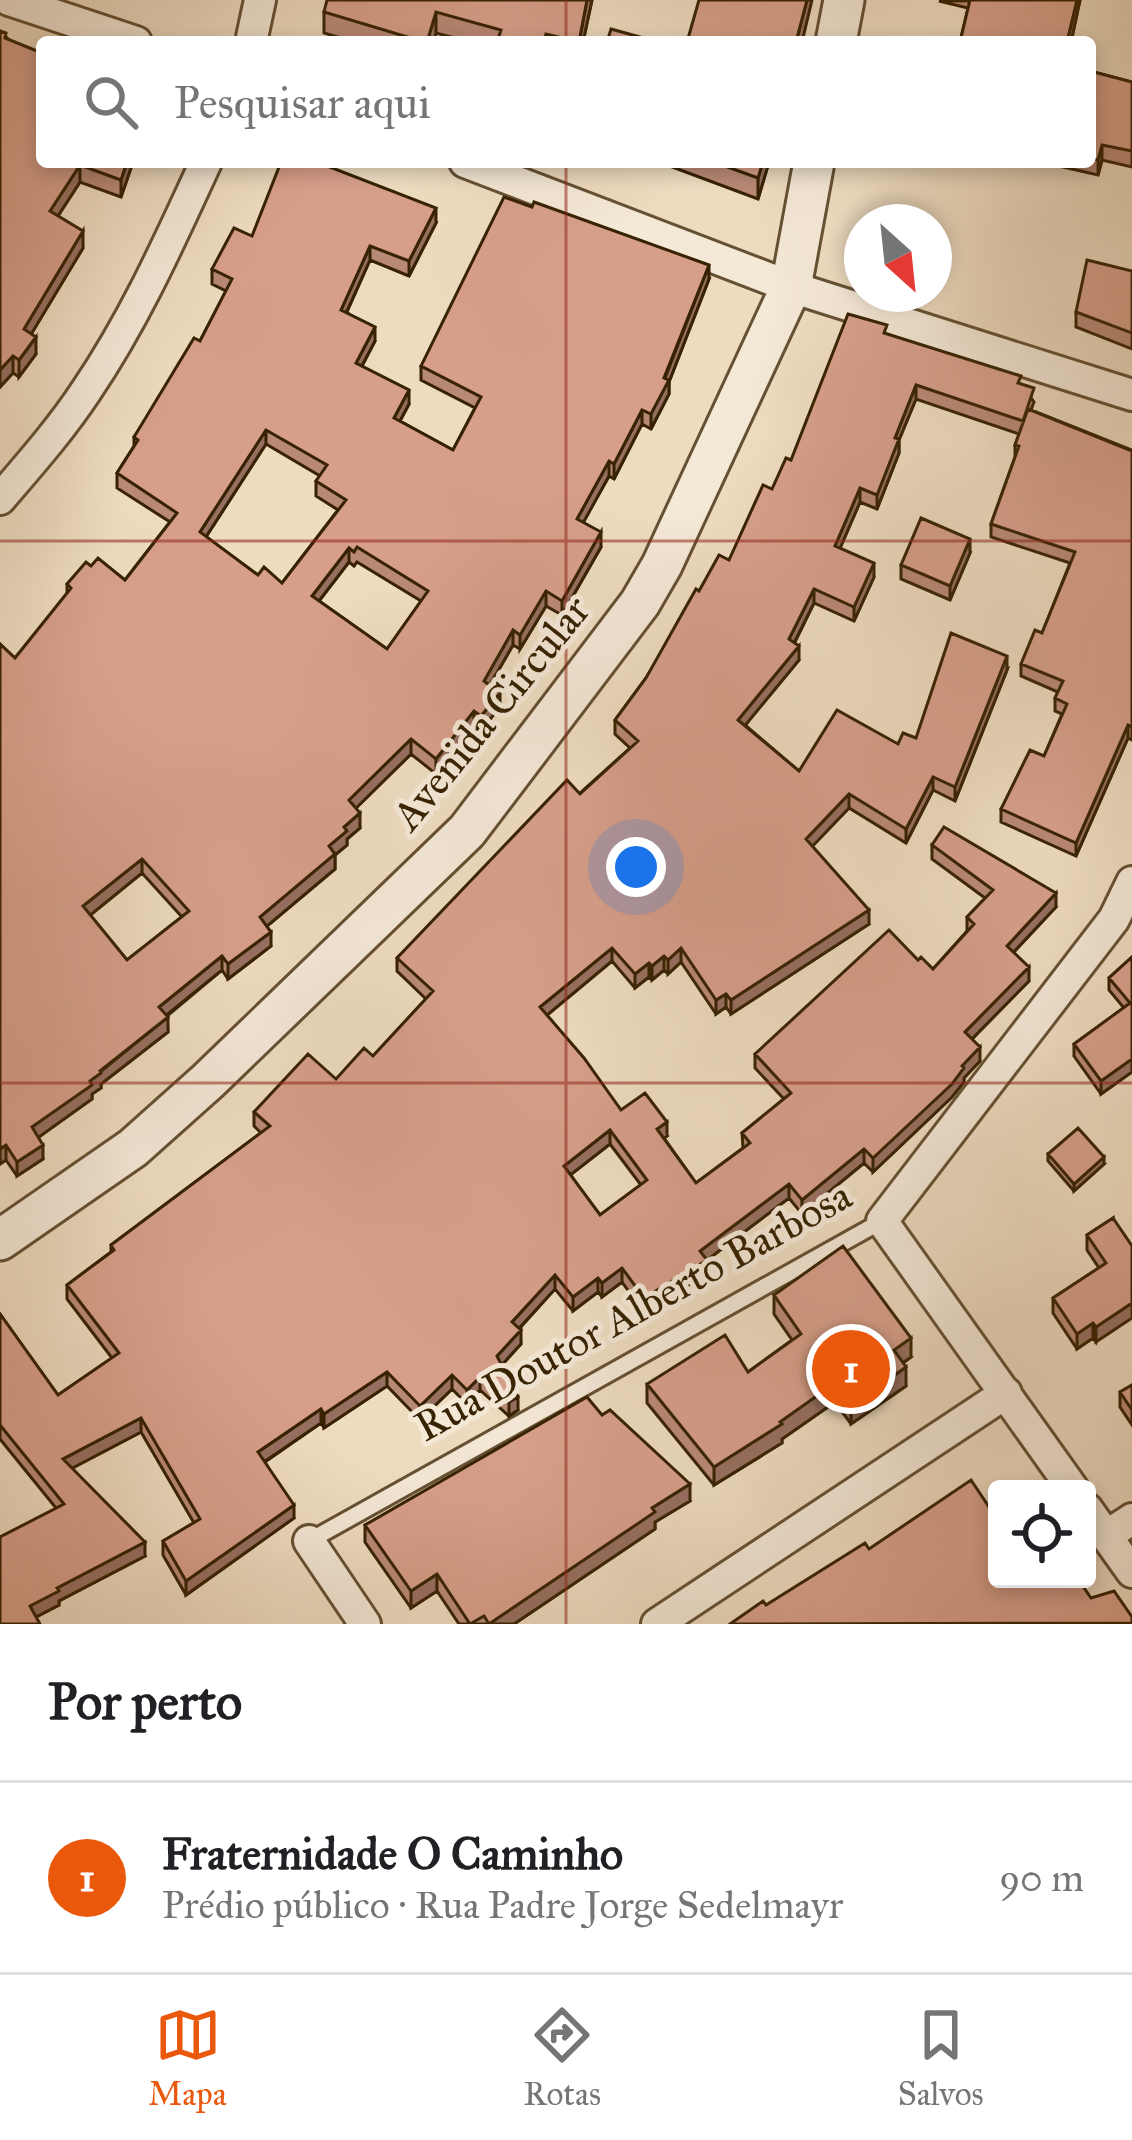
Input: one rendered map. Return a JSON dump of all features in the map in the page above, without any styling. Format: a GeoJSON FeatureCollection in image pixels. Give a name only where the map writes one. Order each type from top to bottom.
{"type":"FeatureCollection","features":[{"type":"Feature","properties":{"kind":"street"},"geometry":{"type":"LineString","coordinates":[[9,0],[118,36]]}},
{"type":"Feature","properties":{"kind":"street"},"geometry":{"type":"LineString","coordinates":[[252,36],[260,0]]}},
{"type":"Feature","properties":{"kind":"street"},"geometry":{"type":"LineString","coordinates":[[837,36],[844,0]]}},
{"type":"Feature","properties":{"kind":"street"},"geometry":{"type":"LineString","coordinates":[[0,499],[104,363],[148,287],[203,168]]}},
{"type":"Feature","properties":{"kind":"street"},"geometry":{"type":"LineString","coordinates":[[481,168],[791,287],[1132,395]]}},
{"type":"Feature","properties":{"kind":"street","name":"Avenida Circular"},"geometry":{"type":"LineString","coordinates":[[0,1240],[134,1148],[467,832],[640,604],[791,287],[813,168]]}},
{"type":"Feature","properties":{"kind":"street","name":"Rua Doutor Alberto Barbosa"},"geometry":{"type":"LineString","coordinates":[[881,1222],[1114,920],[1132,882]]}},
{"type":"Feature","properties":{"kind":"street"},"geometry":{"type":"LineString","coordinates":[[881,1222],[1067,1480]]}},
{"type":"Feature","properties":{"kind":"street"},"geometry":{"type":"LineString","coordinates":[[657,1624],[1006,1393]]}},
{"type":"Feature","properties":{"kind":"street"},"geometry":{"type":"LineString","coordinates":[[1119,1527],[1132,1572]]}},
{"type":"Feature","properties":{"kind":"street"},"geometry":{"type":"LineString","coordinates":[[309,1541],[365,1624]]}},
{"type":"Feature","properties":{"kind":"lane","name":"Rua Doutor Alberto Barbosa"},"geometry":{"type":"LineString","coordinates":[[309,1541],[881,1222]]}},
{"type":"Feature","properties":{"kind":"building"},"geometry":{"type":"Polygon","coordinates":[[[327,0],[587,0],[580,36],[499,36],[501,30],[436,12],[429,36],[404,36],[324,12],[327,0]]]}},
{"type":"Feature","properties":{"kind":"building"},"geometry":{"type":"Polygon","coordinates":[[[699,0],[807,0],[798,36],[689,36],[699,0]]]}},
{"type":"Feature","properties":{"kind":"building"},"geometry":{"type":"Polygon","coordinates":[[[970,0],[1077,0],[1068,36],[961,36],[970,0]]]}},
{"type":"Feature","properties":{"kind":"building"},"geometry":{"type":"Polygon","coordinates":[[[611,29],[636,36],[609,36],[611,29]]]}},
{"type":"Feature","properties":{"kind":"building"},"geometry":{"type":"Polygon","coordinates":[[[0,31],[6,33],[5,38],[36,51],[36,168],[78,168],[50,211],[83,231],[24,329],[36,337],[19,360],[13,356],[0,370],[0,31]]]}},
{"type":"Feature","properties":{"kind":"building"},"geometry":{"type":"Polygon","coordinates":[[[1096,73],[1132,82],[1132,151],[1102,145],[1098,160],[1096,73]]]}},
{"type":"Feature","properties":{"kind":"building"},"geometry":{"type":"Polygon","coordinates":[[[88,168],[125,168],[121,180],[88,168]]]}},
{"type":"Feature","properties":{"kind":"building"},"geometry":{"type":"Polygon","coordinates":[[[279,168],[333,168],[436,208],[409,261],[370,246],[341,310],[375,327],[356,363],[409,390],[394,418],[453,450],[481,397],[421,366],[504,197],[532,207],[534,202],[709,265],[664,378],[669,380],[651,414],[642,410],[614,464],[609,461],[577,519],[601,532],[562,601],[546,591],[520,635],[513,630],[484,681],[500,693],[481,716],[474,711],[436,759],[411,739],[349,800],[360,813],[329,846],[335,854],[260,917],[271,932],[228,964],[222,956],[159,1007],[168,1017],[100,1071],[90,1081],[92,1085],[32,1127],[43,1145],[17,1162],[6,1145],[0,1149],[0,644],[15,658],[86,562],[91,566],[98,558],[125,580],[177,513],[117,473],[194,338],[200,341],[232,279],[212,269],[234,228],[252,236],[279,168]],[[266,430],[200,532],[258,575],[264,567],[282,583],[346,500],[316,481],[327,465],[266,430]],[[357,547],[354,552],[349,548],[312,596],[387,649],[428,591],[357,547]],[[142,859],[83,906],[127,960],[189,911],[142,859]]]}},
{"type":"Feature","properties":{"kind":"building"},"geometry":{"type":"Polygon","coordinates":[[[730,168],[761,168],[758,178],[730,168]]]}},
{"type":"Feature","properties":{"kind":"building"},"geometry":{"type":"Polygon","coordinates":[[[1087,260],[1132,271],[1132,333],[1076,312],[1087,260]]]}},
{"type":"Feature","properties":{"kind":"building"},"geometry":{"type":"Polygon","coordinates":[[[848,314],[887,325],[884,333],[1021,376],[1018,383],[1034,388],[1023,421],[916,385],[877,495],[860,488],[835,546],[874,563],[854,607],[814,589],[789,639],[799,646],[738,720],[799,771],[837,710],[898,744],[903,733],[916,738],[951,633],[1007,656],[955,787],[933,777],[906,829],[849,794],[806,839],[869,910],[731,1000],[726,994],[716,1000],[681,948],[668,960],[664,956],[635,974],[612,948],[540,1007],[621,1110],[645,1093],[667,1122],[657,1129],[696,1183],[750,1143],[742,1133],[791,1093],[755,1054],[889,930],[933,969],[974,924],[967,917],[993,890],[932,845],[944,827],[1056,893],[1007,946],[1029,967],[965,1032],[980,1047],[952,1084],[873,1158],[864,1149],[802,1200],[789,1184],[700,1251],[707,1260],[644,1298],[622,1268],[602,1283],[598,1278],[573,1297],[555,1275],[512,1322],[521,1330],[497,1356],[518,1397],[509,1402],[480,1377],[467,1390],[452,1375],[420,1406],[387,1372],[324,1414],[321,1409],[258,1452],[294,1505],[186,1581],[163,1541],[200,1519],[141,1418],[63,1459],[145,1542],[30,1606],[40,1624],[0,1624],[0,1537],[64,1504],[0,1425],[0,1314],[58,1395],[119,1353],[67,1285],[114,1250],[111,1245],[270,1126],[254,1112],[308,1054],[336,1079],[364,1048],[373,1056],[433,991],[397,958],[567,780],[580,794],[638,741],[615,720],[646,678],[719,555],[729,560],[763,485],[772,489],[786,458],[791,460],[848,314]],[[610,1130],[564,1166],[600,1215],[647,1180],[610,1130]]]}},
{"type":"Feature","properties":{"kind":"building"},"geometry":{"type":"Polygon","coordinates":[[[1028,409],[1132,451],[1132,727],[1128,725],[1076,843],[1001,809],[1030,750],[1044,756],[1067,704],[1055,698],[1063,681],[1021,664],[1035,630],[1042,633],[1075,552],[991,524],[1028,409]]]}},
{"type":"Feature","properties":{"kind":"building"},"geometry":{"type":"Polygon","coordinates":[[[921,518],[970,539],[950,586],[901,565],[921,518]]]}},
{"type":"Feature","properties":{"kind":"building"},"geometry":{"type":"Polygon","coordinates":[[[1132,957],[1132,1059],[1101,1081],[1074,1044],[1130,1003],[1109,978],[1132,957]]]}},
{"type":"Feature","properties":{"kind":"building"},"geometry":{"type":"Polygon","coordinates":[[[1078,1128],[1104,1157],[1074,1184],[1048,1154],[1078,1128]]]}},
{"type":"Feature","properties":{"kind":"building"},"geometry":{"type":"Polygon","coordinates":[[[1113,1218],[1132,1246],[1132,1303],[1077,1334],[1053,1298],[1106,1263],[1087,1235],[1113,1218]]]}},
{"type":"Feature","properties":{"kind":"building"},"geometry":{"type":"Polygon","coordinates":[[[843,1246],[911,1338],[894,1350],[906,1367],[851,1406],[835,1383],[714,1467],[647,1384],[725,1335],[748,1372],[801,1334],[774,1295],[843,1246]]]}},
{"type":"Feature","properties":{"kind":"building"},"geometry":{"type":"Polygon","coordinates":[[[1132,1385],[1132,1410],[1120,1392],[1132,1385]]]}},
{"type":"Feature","properties":{"kind":"building"},"geometry":{"type":"Polygon","coordinates":[[[587,1397],[602,1415],[610,1410],[690,1484],[489,1624],[484,1616],[470,1624],[437,1574],[411,1591],[365,1525],[587,1397]]]}},
{"type":"Feature","properties":{"kind":"building"},"geometry":{"type":"Polygon","coordinates":[[[971,1480],[988,1506],[988,1588],[1084,1588],[1091,1598],[1114,1591],[1132,1623],[730,1624],[865,1543],[869,1549],[971,1480]]]}},
{"type":"Feature","properties":{"kind":"place","name":"Fraternidade O Caminho"},"geometry":{"type":"Point","coordinates":[851,1369]}}]}
